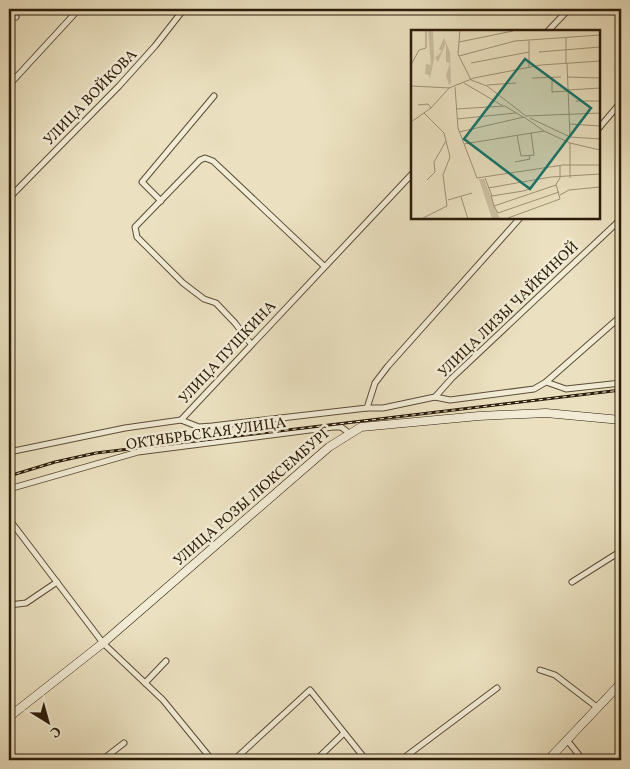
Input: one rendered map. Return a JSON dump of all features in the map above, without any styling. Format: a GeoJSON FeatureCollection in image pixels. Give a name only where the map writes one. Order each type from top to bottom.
{"type":"FeatureCollection","features":[{"type":"Feature","properties":{"kind":"main road","name":"УЛИЦА РОЗЫ ЛЮКСЕМБУРГ"},"geometry":{"type":"LineString","coordinates":[[9,717],[103,643],[329,447],[348,433],[361,427],[479,416],[546,413],[621,420]]}},
{"type":"Feature","properties":{"kind":"main road"},"geometry":{"type":"LineString","coordinates":[[548,760],[621,683]]}},
{"type":"Feature","properties":{"kind":"street"},"geometry":{"type":"LineString","coordinates":[[9,84],[79,9]]}},
{"type":"Feature","properties":{"kind":"street","name":"УЛИЦА ВОЙКОВА"},"geometry":{"type":"LineString","coordinates":[[9,198],[119,86],[156,46],[184,9]]}},
{"type":"Feature","properties":{"kind":"street"},"geometry":{"type":"LineString","coordinates":[[549,30],[569,9]]}},
{"type":"Feature","properties":{"kind":"street"},"geometry":{"type":"LineString","coordinates":[[9,10],[16,17]]}},
{"type":"Feature","properties":{"kind":"street"},"geometry":{"type":"LineString","coordinates":[[161,201],[142,182],[214,96]]}},
{"type":"Feature","properties":{"kind":"street"},"geometry":{"type":"LineString","coordinates":[[600,127],[621,102]]}},
{"type":"Feature","properties":{"kind":"street"},"geometry":{"type":"LineString","coordinates":[[251,344],[236,323],[216,303],[204,299],[182,283],[137,237],[135,227],[200,160],[209,159],[324,266]]}},
{"type":"Feature","properties":{"kind":"street","name":"УЛИЦА ПУШКИНА"},"geometry":{"type":"LineString","coordinates":[[9,452],[125,428],[181,420],[411,175]]}},
{"type":"Feature","properties":{"kind":"street"},"geometry":{"type":"LineString","coordinates":[[367,408],[375,383],[388,366],[519,219]]}},
{"type":"Feature","properties":{"kind":"street","name":"УЛИЦА ЛИЗЫ ЧАЙКИНОЙ"},"geometry":{"type":"LineString","coordinates":[[435,396],[621,219]]}},
{"type":"Feature","properties":{"kind":"street"},"geometry":{"type":"LineString","coordinates":[[435,396],[450,400],[534,389],[546,382],[621,316]]}},
{"type":"Feature","properties":{"kind":"street"},"geometry":{"type":"LineString","coordinates":[[546,382],[566,389],[621,383]]}},
{"type":"Feature","properties":{"kind":"street","name":"УЛИЦА РОЗЫ ЛЮКСЕМБУРГ"},"geometry":{"type":"LineString","coordinates":[[181,420],[199,427],[367,408],[383,408],[435,396]]}},
{"type":"Feature","properties":{"kind":"street","name":"ОКТЯБРЬСКАЯ УЛИЦА"},"geometry":{"type":"LineString","coordinates":[[9,489],[138,452],[334,427],[341,427],[348,433]]}},
{"type":"Feature","properties":{"kind":"street"},"geometry":{"type":"LineString","coordinates":[[9,518],[103,643],[163,700],[212,760]]}},
{"type":"Feature","properties":{"kind":"street"},"geometry":{"type":"LineString","coordinates":[[572,582],[621,551]]}},
{"type":"Feature","properties":{"kind":"street"},"geometry":{"type":"LineString","coordinates":[[9,605],[26,603],[57,582]]}},
{"type":"Feature","properties":{"kind":"street"},"geometry":{"type":"LineString","coordinates":[[145,682],[166,661]]}},
{"type":"Feature","properties":{"kind":"street"},"geometry":{"type":"LineString","coordinates":[[540,670],[555,675],[598,708]]}},
{"type":"Feature","properties":{"kind":"street"},"geometry":{"type":"LineString","coordinates":[[402,760],[497,688]]}},
{"type":"Feature","properties":{"kind":"street"},"geometry":{"type":"LineString","coordinates":[[234,760],[310,690],[366,760]]}},
{"type":"Feature","properties":{"kind":"street"},"geometry":{"type":"LineString","coordinates":[[316,760],[344,733]]}},
{"type":"Feature","properties":{"kind":"street"},"geometry":{"type":"LineString","coordinates":[[567,740],[583,760]]}},
{"type":"Feature","properties":{"kind":"street"},"geometry":{"type":"LineString","coordinates":[[102,760],[124,743]]}},
{"type":"Feature","properties":{"kind":"railway"},"geometry":{"type":"LineString","coordinates":[[9,476],[55,462],[96,453],[621,390]]}}]}
